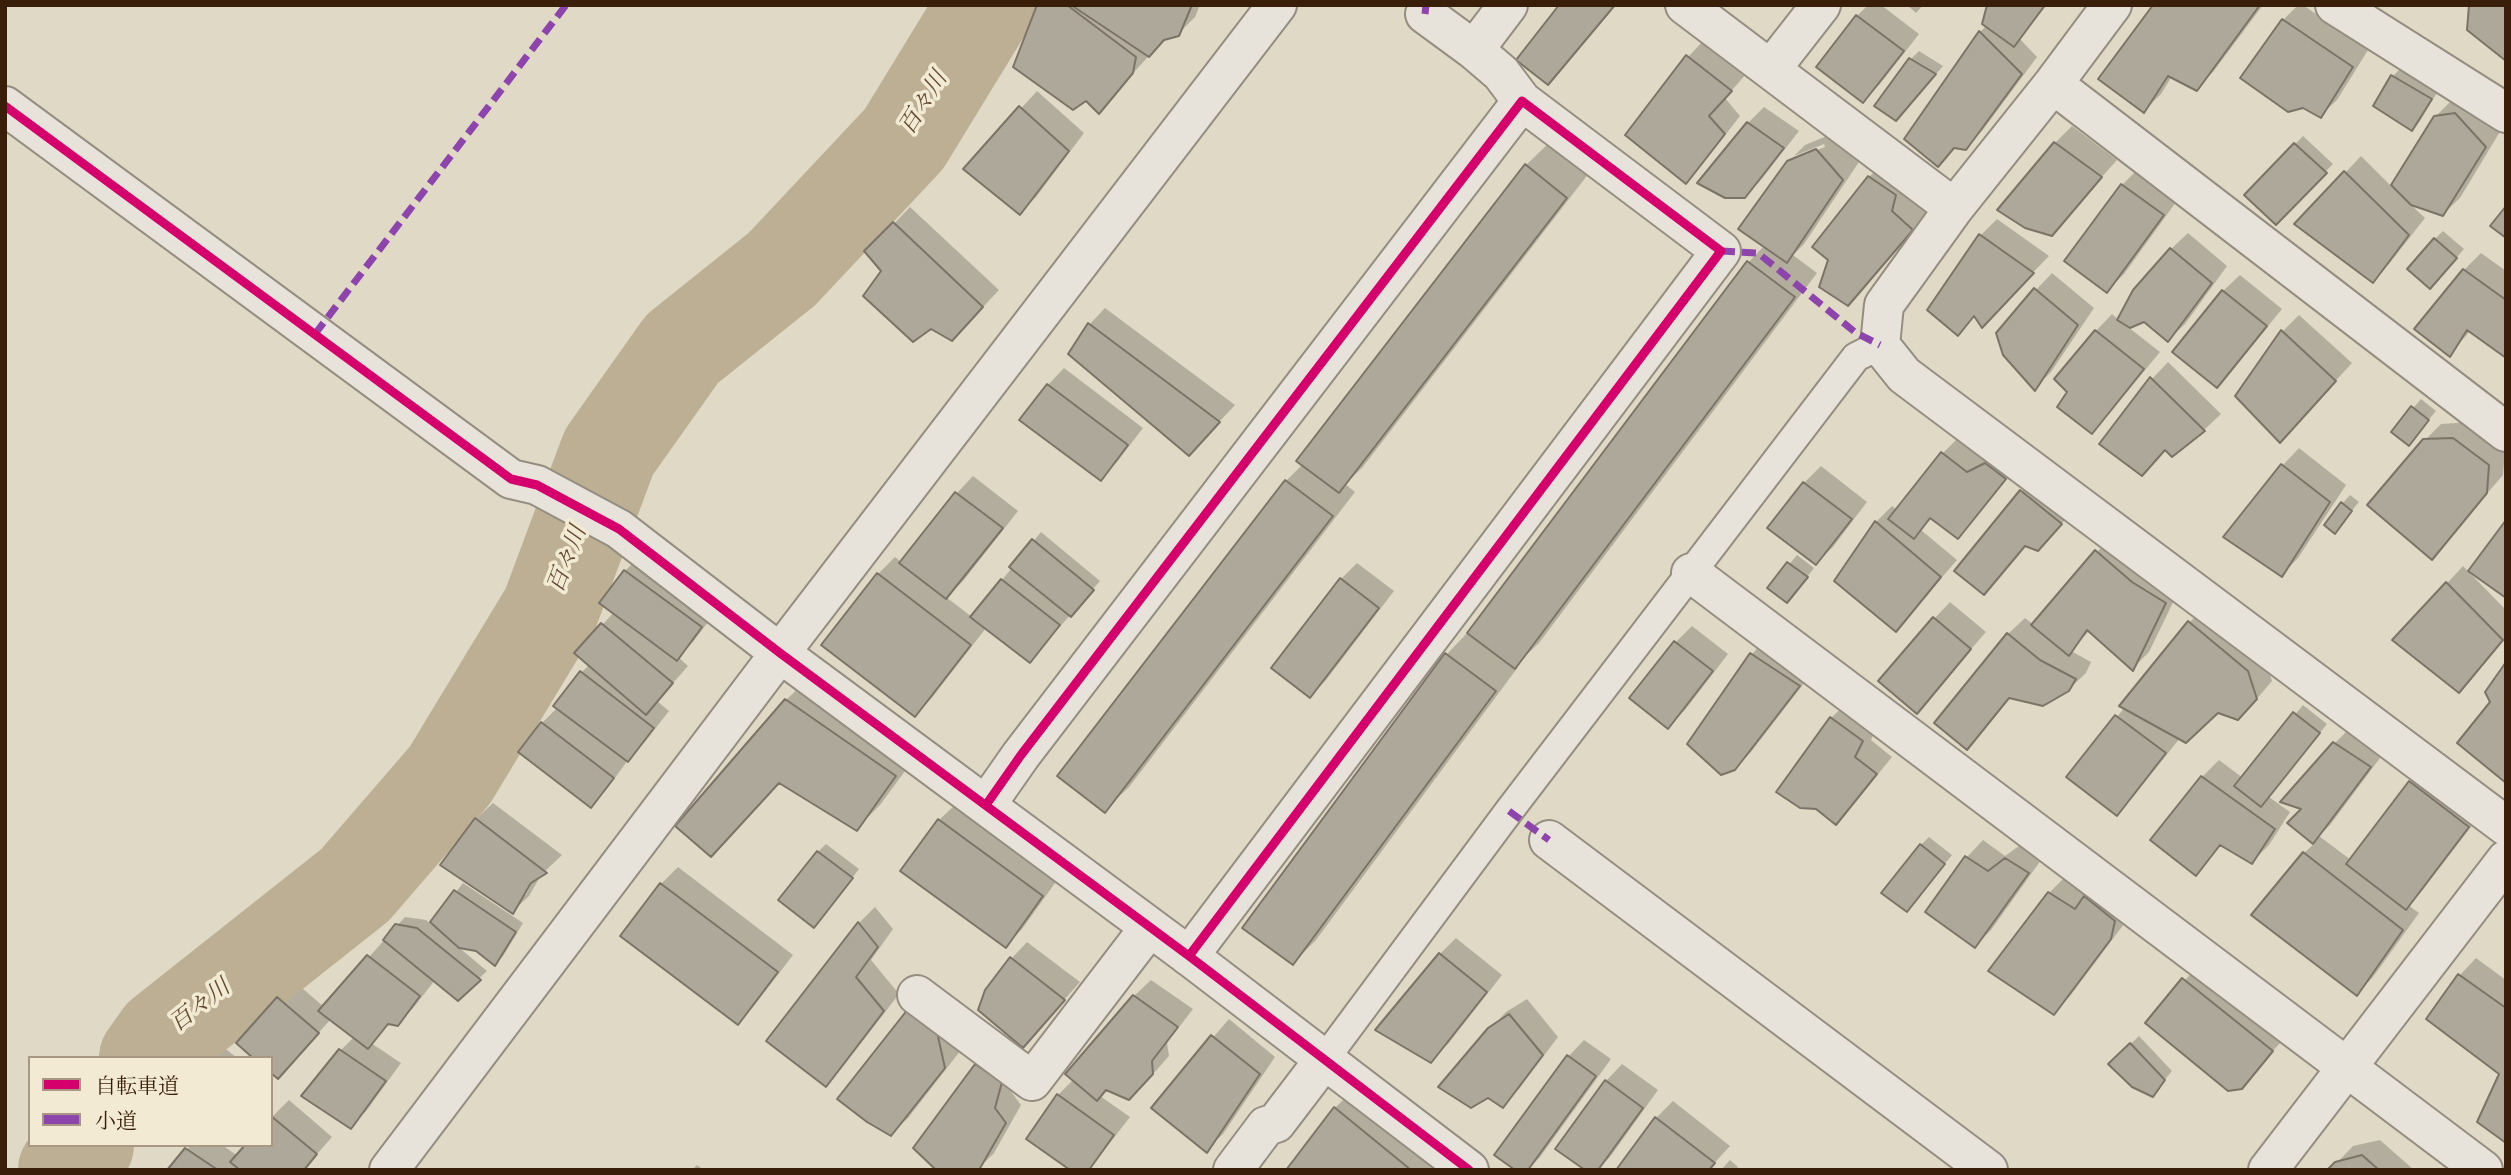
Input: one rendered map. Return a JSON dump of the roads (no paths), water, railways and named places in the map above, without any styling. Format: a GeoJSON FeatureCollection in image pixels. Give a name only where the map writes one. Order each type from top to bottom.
{"type":"FeatureCollection","features":[{"type":"Feature","properties":{"kind":"street"},"geometry":{"type":"LineString","coordinates":[[389,1170],[780,653],[1277,5]]}},
{"type":"Feature","properties":{"kind":"street"},"geometry":{"type":"LineString","coordinates":[[1474,50],[1508,5]]}},
{"type":"Feature","properties":{"kind":"street"},"geometry":{"type":"LineString","coordinates":[[1685,5],[1954,208]]}},
{"type":"Feature","properties":{"kind":"street"},"geometry":{"type":"LineString","coordinates":[[1771,69],[1821,5]]}},
{"type":"Feature","properties":{"kind":"street"},"geometry":{"type":"LineString","coordinates":[[2112,5],[1954,208],[1884,304],[1880,345],[1904,375],[2506,826]]}},
{"type":"Feature","properties":{"kind":"street"},"geometry":{"type":"LineString","coordinates":[[2335,5],[2506,113]]}},
{"type":"Feature","properties":{"kind":"street"},"geometry":{"type":"LineString","coordinates":[[1189,957],[1721,251],[1522,101],[1501,74],[1474,50],[1425,14]]}},
{"type":"Feature","properties":{"kind":"street"},"geometry":{"type":"LineString","coordinates":[[2053,84],[2506,432]]}},
{"type":"Feature","properties":{"kind":"street"},"geometry":{"type":"LineString","coordinates":[[986,804],[1522,101]]}},
{"type":"Feature","properties":{"kind":"street"},"geometry":{"type":"LineString","coordinates":[[5,106],[511,479],[537,485],[619,529],[1469,1170]]}},
{"type":"Feature","properties":{"kind":"street"},"geometry":{"type":"LineString","coordinates":[[1691,573],[2483,1170]]}},
{"type":"Feature","properties":{"kind":"street"},"geometry":{"type":"LineString","coordinates":[[1549,840],[1988,1170]]}},
{"type":"Feature","properties":{"kind":"street"},"geometry":{"type":"LineString","coordinates":[[2268,1170],[2506,860]]}},
{"type":"Feature","properties":{"kind":"street"},"geometry":{"type":"LineString","coordinates":[[917,995],[1032,1082],[1149,928]]}},
{"type":"Feature","properties":{"kind":"street"},"geometry":{"type":"LineString","coordinates":[[1233,1170],[1266,1126],[1276,1123],[1324,1060]]}},
{"type":"Feature","properties":{"kind":"lane"},"geometry":{"type":"LineString","coordinates":[[1324,1060],[1509,811],[1856,357],[1880,345]]}},
{"type":"Feature","properties":{"kind":"waterway","name":"百々川"},"geometry":{"type":"LineString","coordinates":[[149,1056],[163,1037],[355,885],[450,775],[550,610],[609,452],[682,349],[782,269],[904,139],[986,5]]}},
{"type":"Feature","properties":{"kind":"waterway","name":"百々川"},"geometry":{"type":"LineString","coordinates":[[67,1170],[84,1147]]}}]}
